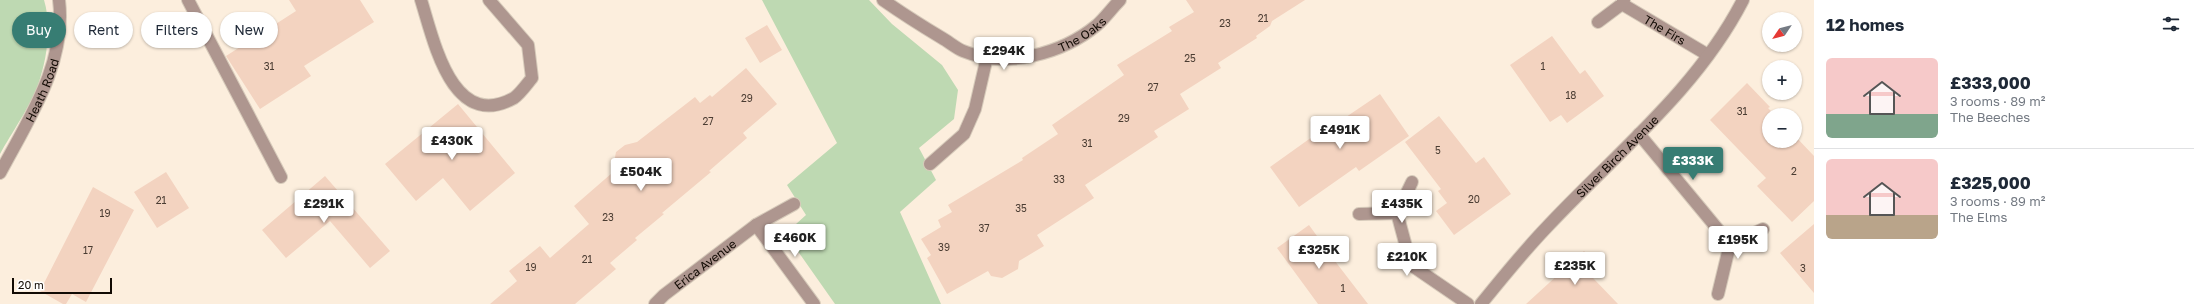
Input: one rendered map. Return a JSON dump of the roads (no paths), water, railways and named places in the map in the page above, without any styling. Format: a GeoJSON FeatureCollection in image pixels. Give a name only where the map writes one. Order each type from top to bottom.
{"type":"FeatureCollection","features":[{"type":"Feature","properties":{"kind":"street","name":"Heath Road"},"geometry":{"type":"LineString","coordinates":[[0,173],[47,84],[56,52],[60,12],[58,0]]}},
{"type":"Feature","properties":{"kind":"street"},"geometry":{"type":"LineString","coordinates":[[188,0],[281,177]]}},
{"type":"Feature","properties":{"kind":"street"},"geometry":{"type":"LineString","coordinates":[[421,0],[435,46],[448,79],[470,102],[491,105],[514,98],[532,78],[528,45],[489,0]]}},
{"type":"Feature","properties":{"kind":"street","name":"The Oaks"},"geometry":{"type":"LineString","coordinates":[[884,0],[915,23],[962,51],[987,58],[1011,60],[1043,52],[1074,41],[1097,24],[1120,0]]}},
{"type":"Feature","properties":{"kind":"street","name":"Silver Birch Avenue"},"geometry":{"type":"LineString","coordinates":[[1481,304],[1545,228],[1639,134],[1677,93],[1708,55],[1743,0]]}},
{"type":"Feature","properties":{"kind":"street","name":"The Firs"},"geometry":{"type":"LineString","coordinates":[[1598,22],[1623,2],[1708,55]]}},
{"type":"Feature","properties":{"kind":"street"},"geometry":{"type":"LineString","coordinates":[[930,164],[964,134],[975,109],[987,58]]}},
{"type":"Feature","properties":{"kind":"street"},"geometry":{"type":"LineString","coordinates":[[1639,134],[1730,244]]}},
{"type":"Feature","properties":{"kind":"street"},"geometry":{"type":"LineString","coordinates":[[1412,182],[1397,213],[1411,265],[1468,304]]}},
{"type":"Feature","properties":{"kind":"street","name":"Erica Avenue"},"geometry":{"type":"LineString","coordinates":[[655,304],[664,295],[756,226],[794,204]]}},
{"type":"Feature","properties":{"kind":"street"},"geometry":{"type":"LineString","coordinates":[[1359,214],[1397,213]]}},
{"type":"Feature","properties":{"kind":"street"},"geometry":{"type":"LineString","coordinates":[[756,226],[814,304]]}},
{"type":"Feature","properties":{"kind":"street"},"geometry":{"type":"LineString","coordinates":[[1730,244],[1763,229]]}},
{"type":"Feature","properties":{"kind":"street"},"geometry":{"type":"LineString","coordinates":[[1718,294],[1730,244]]}}]}
